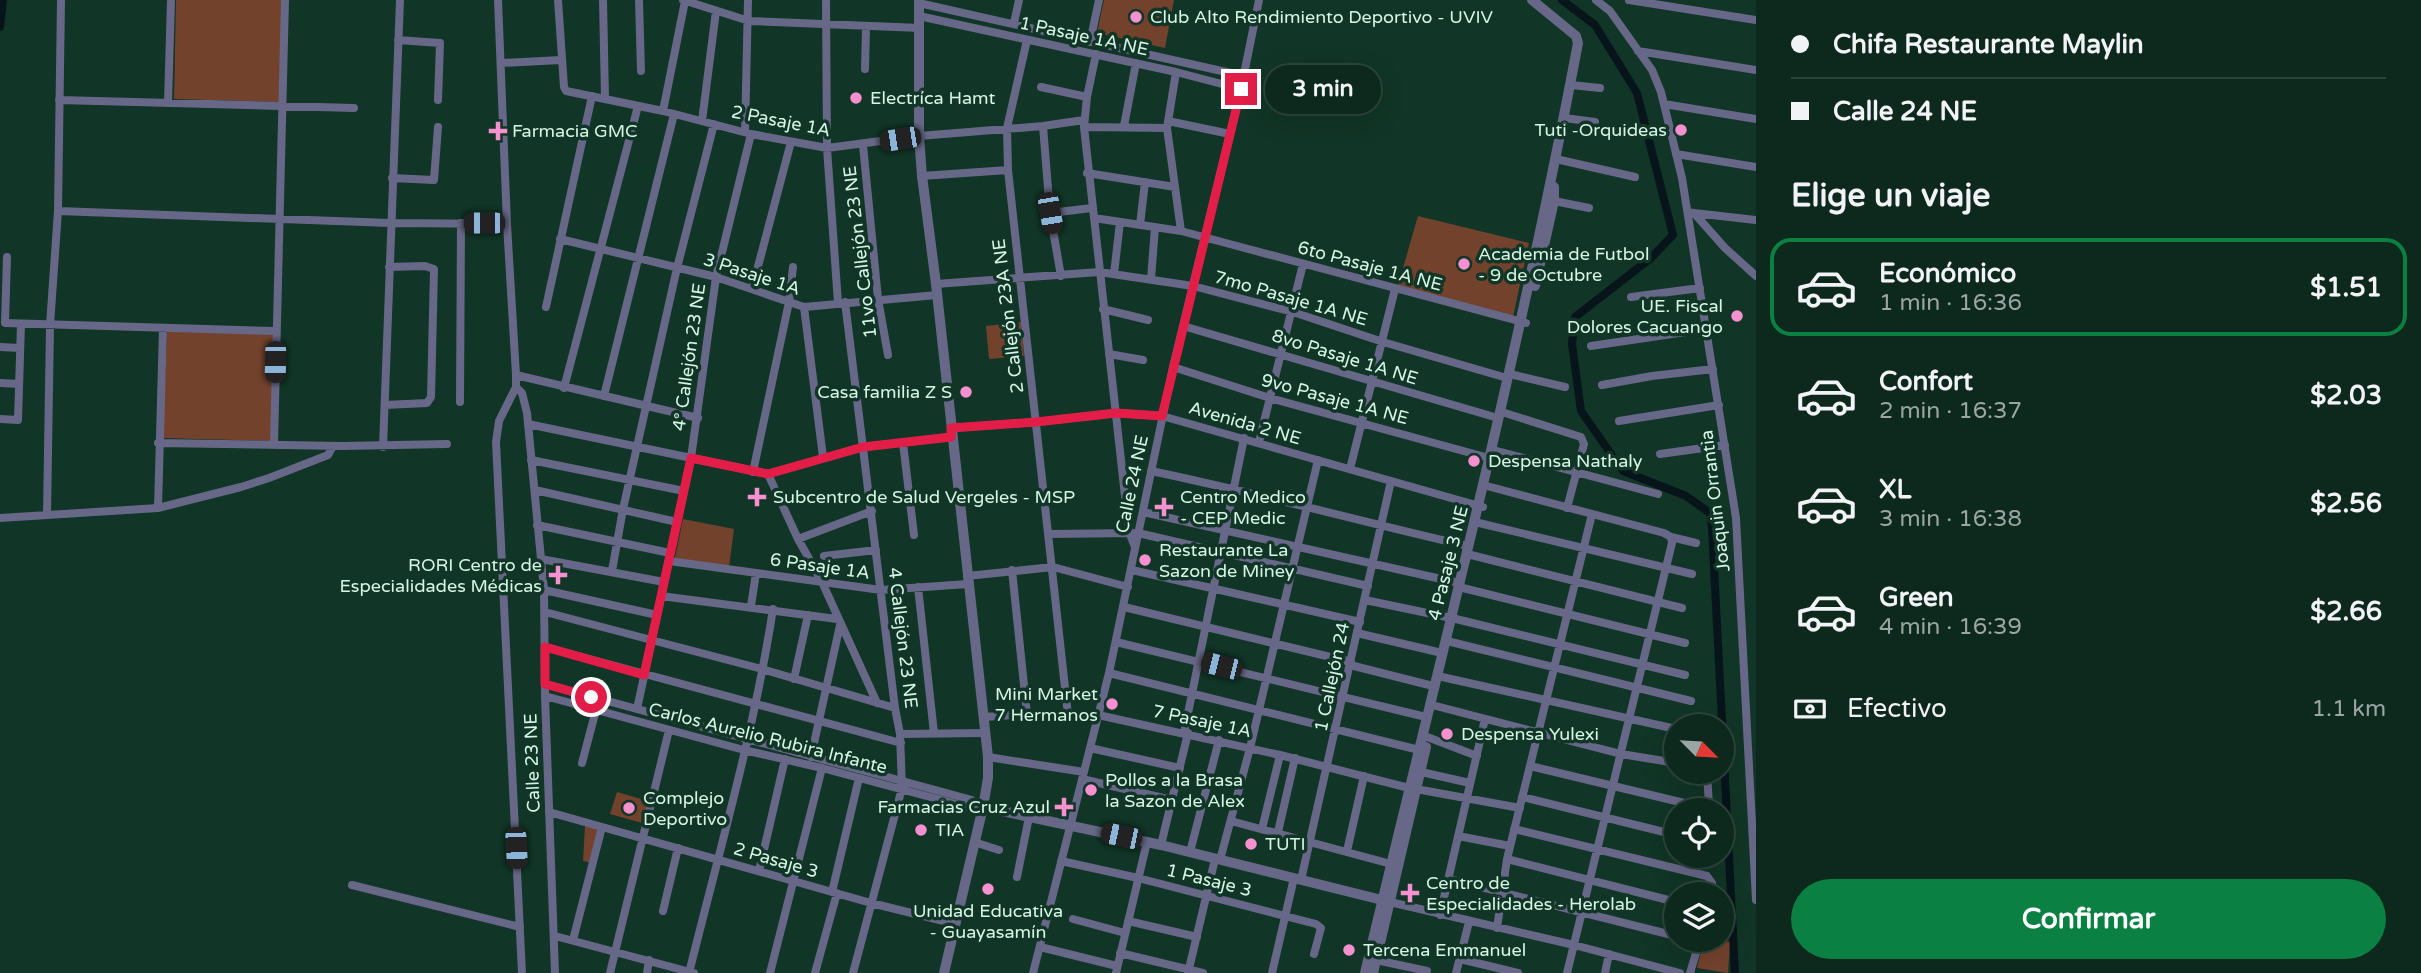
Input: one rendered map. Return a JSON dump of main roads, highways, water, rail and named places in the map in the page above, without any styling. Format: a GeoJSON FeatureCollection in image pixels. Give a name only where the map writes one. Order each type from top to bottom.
{"type":"FeatureCollection","features":[{"type":"Feature","properties":{"kind":"waterway"},"geometry":{"type":"LineString","coordinates":[[0,27],[3,0]]}},
{"type":"Feature","properties":{"kind":"waterway"},"geometry":{"type":"LineString","coordinates":[[1562,0],[1595,25],[1637,93],[1673,235],[1651,258],[1575,317],[1572,344],[1581,411],[1623,471],[1686,496],[1710,513],[1735,973]]}},
{"type":"Feature","properties":{"kind":"place","name":"Club Alto Rendimiento Deportivo - UVIV"},"geometry":{"type":"Point","coordinates":[1136,17]}},
{"type":"Feature","properties":{"kind":"place","name":"Electríca Hamt"},"geometry":{"type":"Point","coordinates":[856,98]}},
{"type":"Feature","properties":{"kind":"place","name":"Tuti -Orquideas"},"geometry":{"type":"Point","coordinates":[1681,130]}},
{"type":"Feature","properties":{"kind":"place","name":"Farmacia GMC"},"geometry":{"type":"Point","coordinates":[498,131]}},
{"type":"Feature","properties":{"kind":"place","name":"Academia de Futbol - 9 de Octubre"},"geometry":{"type":"Point","coordinates":[1464,264]}},
{"type":"Feature","properties":{"kind":"place","name":"UE. Fiscal Dolores Cacuango"},"geometry":{"type":"Point","coordinates":[1737,316]}},
{"type":"Feature","properties":{"kind":"place","name":"Casa familia Z S"},"geometry":{"type":"Point","coordinates":[966,392]}},
{"type":"Feature","properties":{"kind":"place","name":"Despensa Nathaly"},"geometry":{"type":"Point","coordinates":[1474,461]}},
{"type":"Feature","properties":{"kind":"place","name":"Subcentro de Salud Vergeles - MSP"},"geometry":{"type":"Point","coordinates":[757,497]}},
{"type":"Feature","properties":{"kind":"place","name":"Centro Medico - CEP Medic"},"geometry":{"type":"Point","coordinates":[1164,507]}},
{"type":"Feature","properties":{"kind":"place","name":"Restaurante La Sazon de Miney"},"geometry":{"type":"Point","coordinates":[1145,560]}},
{"type":"Feature","properties":{"kind":"place","name":"RORI Centro de Especialidades Médicas"},"geometry":{"type":"Point","coordinates":[558,575]}},
{"type":"Feature","properties":{"kind":"place","name":"Mini Market 7 Hermanos"},"geometry":{"type":"Point","coordinates":[1112,704]}},
{"type":"Feature","properties":{"kind":"place","name":"Despensa Yulexi"},"geometry":{"type":"Point","coordinates":[1447,734]}},
{"type":"Feature","properties":{"kind":"place","name":"Pollos a la Brasa la Sazon de Alex"},"geometry":{"type":"Point","coordinates":[1091,790]}},
{"type":"Feature","properties":{"kind":"place","name":"Farmacias Cruz Azul"},"geometry":{"type":"Point","coordinates":[1064,807]}},
{"type":"Feature","properties":{"kind":"place","name":"Complejo Deportivo"},"geometry":{"type":"Point","coordinates":[629,808]}},
{"type":"Feature","properties":{"kind":"place","name":"TIA"},"geometry":{"type":"Point","coordinates":[921,830]}},
{"type":"Feature","properties":{"kind":"place","name":"TUTI"},"geometry":{"type":"Point","coordinates":[1251,844]}},
{"type":"Feature","properties":{"kind":"place","name":"Unidad Educativa - Guayasamín"},"geometry":{"type":"Point","coordinates":[988,889]}},
{"type":"Feature","properties":{"kind":"place","name":"Centro de Especialidades - Herolab"},"geometry":{"type":"Point","coordinates":[1410,893]}},
{"type":"Feature","properties":{"kind":"place","name":"Tercena Emmanuel"},"geometry":{"type":"Point","coordinates":[1349,950]}}]}
